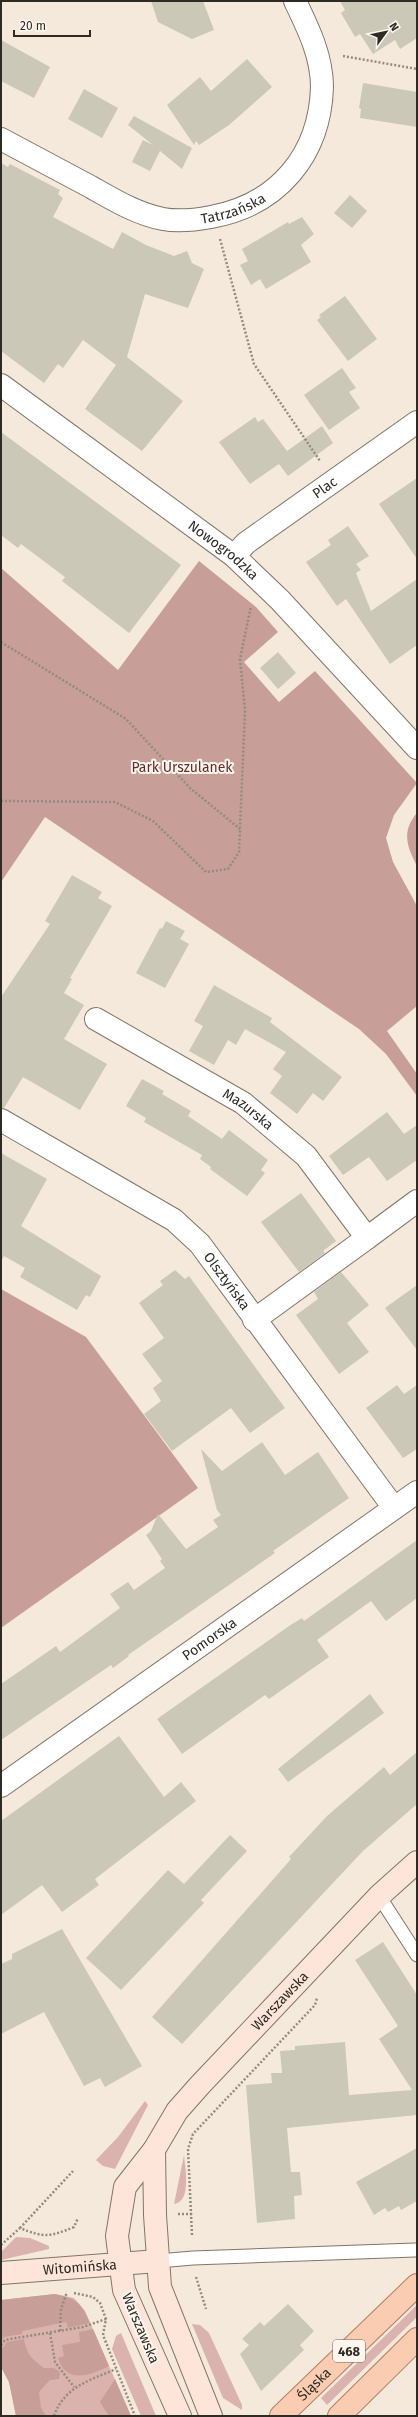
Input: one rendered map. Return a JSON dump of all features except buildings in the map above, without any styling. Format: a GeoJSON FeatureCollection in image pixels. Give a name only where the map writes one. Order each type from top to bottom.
{"type":"FeatureCollection","features":[{"type":"Feature","properties":{"kind":"main road","name":"Śląska"},"geometry":{"type":"LineString","coordinates":[[281,2416],[417,2286]]}},
{"type":"Feature","properties":{"kind":"main road","name":"468"},"geometry":{"type":"LineString","coordinates":[[339,2416],[417,2339]]}},
{"type":"Feature","properties":{"kind":"street","name":"Tatrzańska"},"geometry":{"type":"LineString","coordinates":[[1,139],[136,211],[163,219],[191,221],[221,215],[250,205],[268,195],[286,179],[300,162],[312,139],[318,113],[322,86],[318,57],[314,43],[295,1]]}},
{"type":"Feature","properties":{"kind":"street","name":"Nowogrodzka"},"geometry":{"type":"LineString","coordinates":[[1,385],[234,556],[280,600],[417,748]]}},
{"type":"Feature","properties":{"kind":"street","name":"Plac"},"geometry":{"type":"LineString","coordinates":[[234,556],[246,543],[332,480],[417,422]]}},
{"type":"Feature","properties":{"kind":"street","name":"Mazurska"},"geometry":{"type":"LineString","coordinates":[[96,1019],[243,1103],[306,1156],[367,1238]]}},
{"type":"Feature","properties":{"kind":"street","name":"Olsztyńska"},"geometry":{"type":"LineString","coordinates":[[1,1120],[174,1220],[200,1244],[254,1320],[394,1508]]}},
{"type":"Feature","properties":{"kind":"street"},"geometry":{"type":"LineString","coordinates":[[254,1320],[417,1201]]}},
{"type":"Feature","properties":{"kind":"street","name":"Pomorska"},"geometry":{"type":"LineString","coordinates":[[1,1786],[417,1492]]}},
{"type":"Feature","properties":{"kind":"street","name":"Warszawska"},"geometry":{"type":"LineString","coordinates":[[180,2416],[124,2290],[118,2236],[125,2187],[154,2150],[177,2111],[200,2084],[378,1896],[417,1862]]}},
{"type":"Feature","properties":{"kind":"street"},"geometry":{"type":"LineString","coordinates":[[154,2150],[160,2287],[211,2416]]}},
{"type":"Feature","properties":{"kind":"street","name":"Witomińska"},"geometry":{"type":"LineString","coordinates":[[1,2273],[158,2261]]}},
{"type":"Feature","properties":{"kind":"lane"},"geometry":{"type":"LineString","coordinates":[[378,1896],[417,1955]]}},
{"type":"Feature","properties":{"kind":"lane"},"geometry":{"type":"LineString","coordinates":[[158,2261],[193,2258],[415,2250]]}},
{"type":"Feature","properties":{"kind":"path"},"geometry":{"type":"LineString","coordinates":[[336,55],[417,69]]}},
{"type":"Feature","properties":{"kind":"path"},"geometry":{"type":"LineString","coordinates":[[219,233],[254,364],[332,480]]}},
{"type":"Feature","properties":{"kind":"path"},"geometry":{"type":"LineString","coordinates":[[1,801],[115,802],[153,821],[206,872],[228,869],[239,852],[245,711],[240,659],[252,604]]}},
{"type":"Feature","properties":{"kind":"path"},"geometry":{"type":"LineString","coordinates":[[1,642],[126,719],[190,788],[240,829]]}},
{"type":"Feature","properties":{"kind":"path"},"geometry":{"type":"LineString","coordinates":[[192,2235],[188,2149],[193,2134],[315,2005],[320,1990]]}},
{"type":"Feature","properties":{"kind":"path"},"geometry":{"type":"LineString","coordinates":[[1,2246],[20,2228],[72,2171]]}},
{"type":"Feature","properties":{"kind":"path"},"geometry":{"type":"LineString","coordinates":[[20,2228],[40,2236],[58,2234],[74,2227],[78,2218]]}},
{"type":"Feature","properties":{"kind":"path"},"geometry":{"type":"LineString","coordinates":[[196,2276],[206,2309]]}},
{"type":"Feature","properties":{"kind":"path"},"geometry":{"type":"LineString","coordinates":[[60,2332],[61,2309],[67,2292],[92,2297],[100,2303],[106,2319],[103,2335],[135,2416]]}},
{"type":"Feature","properties":{"kind":"path"},"geometry":{"type":"LineString","coordinates":[[1,2345],[5,2340],[60,2332],[83,2327],[106,2319]]}},
{"type":"Feature","properties":{"kind":"path"},"geometry":{"type":"LineString","coordinates":[[50,2333],[55,2362],[74,2386]]}},
{"type":"Feature","properties":{"kind":"path"},"geometry":{"type":"LineString","coordinates":[[54,2416],[58,2405],[74,2386],[116,2369]]}},
{"type":"Feature","properties":{"kind":"shaded area"},"geometry":{"type":"Polygon","coordinates":[[[145,2101],[148,2105],[115,2169],[103,2166],[96,2160],[118,2137],[145,2101]]]}},
{"type":"Feature","properties":{"kind":"shaded area"},"geometry":{"type":"Polygon","coordinates":[[[184,2155],[186,2175],[185,2191],[180,2202],[174,2204],[184,2155]]]}},
{"type":"Feature","properties":{"kind":"shaded area"},"geometry":{"type":"Polygon","coordinates":[[[16,2237],[30,2238],[49,2246],[49,2249],[1,2260],[1,2252],[16,2237]]]}},
{"type":"Feature","properties":{"kind":"shaded area"},"geometry":{"type":"Polygon","coordinates":[[[55,2294],[74,2298],[85,2311],[131,2416],[16,2416],[9,2382],[1,2367],[1,2300],[55,2294]]]}},
{"type":"Feature","properties":{"kind":"shaded area"},"geometry":{"type":"Polygon","coordinates":[[[417,2305],[417,2317],[327,2405],[321,2398],[417,2305]]]}},
{"type":"Feature","properties":{"kind":"shaded area"},"geometry":{"type":"Polygon","coordinates":[[[192,2324],[200,2325],[209,2333],[242,2405],[242,2410],[223,2398],[192,2324]]]}},
{"type":"Feature","properties":{"kind":"shaded area"},"geometry":{"type":"Polygon","coordinates":[[[121,2333],[156,2416],[141,2416],[112,2349],[116,2336],[121,2333]]]}},
{"type":"Feature","properties":{"kind":"green space","name":"Park Urszulanek"},"geometry":{"type":"Polygon","coordinates":[[[199,561],[256,607],[278,632],[244,662],[279,702],[315,671],[417,783],[394,815],[386,838],[393,862],[417,906],[417,1006],[387,1031],[417,1074],[417,1096],[386,1054],[359,1029],[45,817],[1,882],[1,568],[118,670],[199,561]]]}},
{"type":"Feature","properties":{"kind":"green space"},"geometry":{"type":"Polygon","coordinates":[[[417,813],[417,866],[408,846],[407,833],[412,820],[417,813]]]}},
{"type":"Feature","properties":{"kind":"green space"},"geometry":{"type":"Polygon","coordinates":[[[1,1289],[86,1337],[198,1488],[1,1628],[1,1289]]]}},
{"type":"Feature","properties":{"kind":"green space"},"geometry":{"type":"Polygon","coordinates":[[[55,2294],[77,2302],[84,2310],[90,2323],[68,2328],[66,2322],[22,2331],[22,2334],[4,2337],[1,2341],[1,2300],[55,2294]]]}},
{"type":"Feature","properties":{"kind":"green space"},"geometry":{"type":"Polygon","coordinates":[[[93,2329],[109,2366],[87,2375],[80,2376],[67,2372],[58,2358],[64,2356],[62,2345],[80,2342],[79,2332],[93,2329]]]}},
{"type":"Feature","properties":{"kind":"green space"},"geometry":{"type":"Polygon","coordinates":[[[24,2339],[28,2353],[36,2362],[44,2368],[54,2368],[60,2372],[59,2379],[50,2380],[39,2392],[41,2408],[46,2416],[16,2416],[9,2382],[1,2367],[1,2350],[7,2342],[24,2339]]]}},
{"type":"Feature","properties":{"kind":"green space"},"geometry":{"type":"Polygon","coordinates":[[[115,2379],[131,2416],[109,2416],[100,2402],[115,2379]]]}}]}
